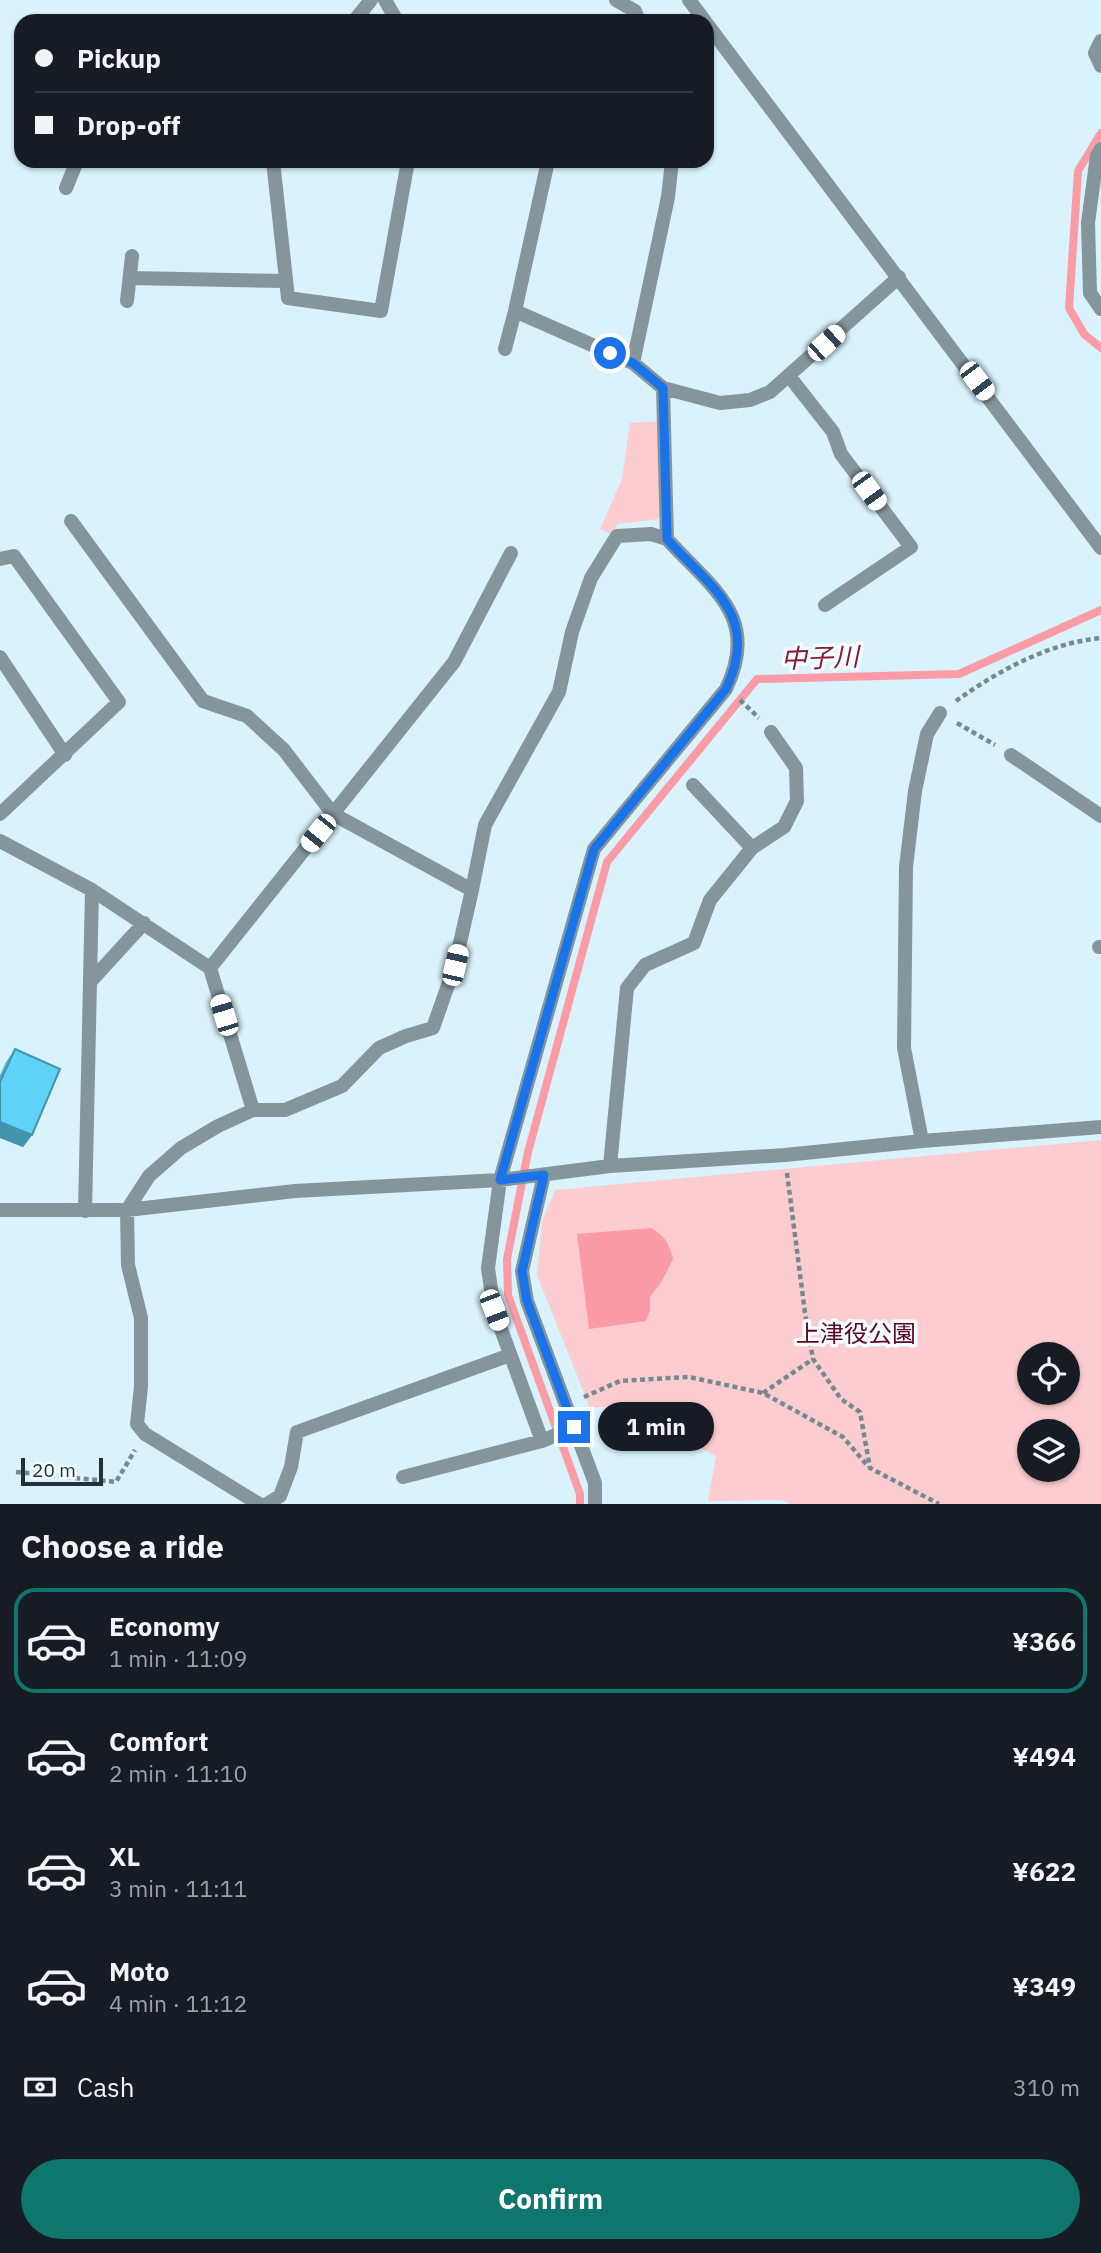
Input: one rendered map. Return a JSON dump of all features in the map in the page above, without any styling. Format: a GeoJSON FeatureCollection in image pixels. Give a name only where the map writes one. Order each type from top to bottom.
{"type":"FeatureCollection","features":[{"type":"Feature","properties":{"kind":"street"},"geometry":{"type":"LineString","coordinates":[[360,14],[371,0]]}},
{"type":"Feature","properties":{"kind":"street"},"geometry":{"type":"LineString","coordinates":[[616,0],[636,14]]}},
{"type":"Feature","properties":{"kind":"street"},"geometry":{"type":"LineString","coordinates":[[689,0],[700,14]]}},
{"type":"Feature","properties":{"kind":"street"},"geometry":{"type":"LineString","coordinates":[[714,33],[1101,548]]}},
{"type":"Feature","properties":{"kind":"street"},"geometry":{"type":"LineString","coordinates":[[1101,41],[1096,53],[1101,66]]}},
{"type":"Feature","properties":{"kind":"street"},"geometry":{"type":"LineString","coordinates":[[1101,149],[1097,156],[1088,223],[1090,293],[1101,309]]}},
{"type":"Feature","properties":{"kind":"street"},"geometry":{"type":"LineString","coordinates":[[66,188],[74,168]]}},
{"type":"Feature","properties":{"kind":"street"},"geometry":{"type":"LineString","coordinates":[[274,168],[288,298],[381,311],[407,168]]}},
{"type":"Feature","properties":{"kind":"street"},"geometry":{"type":"LineString","coordinates":[[505,349],[516,311],[547,168]]}},
{"type":"Feature","properties":{"kind":"street"},"geometry":{"type":"LineString","coordinates":[[633,363],[668,197],[671,168]]}},
{"type":"Feature","properties":{"kind":"street"},"geometry":{"type":"LineString","coordinates":[[127,301],[132,256]]}},
{"type":"Feature","properties":{"kind":"street"},"geometry":{"type":"LineString","coordinates":[[516,311],[633,363],[663,388],[720,403],[750,400],[770,391],[899,277]]}},
{"type":"Feature","properties":{"kind":"street"},"geometry":{"type":"LineString","coordinates":[[131,278],[286,281]]}},
{"type":"Feature","properties":{"kind":"street"},"geometry":{"type":"LineString","coordinates":[[789,376],[833,432],[841,454],[911,547],[825,606]]}},
{"type":"Feature","properties":{"kind":"street"},"geometry":{"type":"LineString","coordinates":[[663,388],[667,539]]}},
{"type":"Feature","properties":{"kind":"street"},"geometry":{"type":"LineString","coordinates":[[71,521],[203,701],[247,716],[284,750],[333,814],[472,890]]}},
{"type":"Feature","properties":{"kind":"street"},"geometry":{"type":"LineString","coordinates":[[259,1504],[145,1434],[137,1424],[141,1387],[141,1318],[128,1265],[127,1210],[149,1176],[181,1148],[218,1126],[253,1110],[285,1110],[342,1086],[379,1048],[433,1028],[455,965],[485,825],[559,692],[572,632],[591,578],[617,536],[651,534],[667,539],[718,590],[738,628],[736,667],[726,689],[594,849],[506,1179],[488,1268],[494,1310],[546,1439]]}},
{"type":"Feature","properties":{"kind":"street"},"geometry":{"type":"LineString","coordinates":[[210,968],[454,662],[510,553]]}},
{"type":"Feature","properties":{"kind":"street"},"geometry":{"type":"LineString","coordinates":[[0,559],[14,556],[119,702],[0,814]]}},
{"type":"Feature","properties":{"kind":"street"},"geometry":{"type":"LineString","coordinates":[[0,657],[65,755]]}},
{"type":"Feature","properties":{"kind":"street"},"geometry":{"type":"LineString","coordinates":[[922,1141],[904,1048],[906,867],[915,791],[927,734],[940,713]]}},
{"type":"Feature","properties":{"kind":"street"},"geometry":{"type":"LineString","coordinates":[[610,1166],[627,989],[645,965],[694,943],[710,900],[752,848],[784,827],[797,801],[796,768],[771,732]]}},
{"type":"Feature","properties":{"kind":"street"},"geometry":{"type":"LineString","coordinates":[[1011,755],[1101,816]]}},
{"type":"Feature","properties":{"kind":"street"},"geometry":{"type":"LineString","coordinates":[[693,785],[752,848]]}},
{"type":"Feature","properties":{"kind":"street"},"geometry":{"type":"LineString","coordinates":[[0,841],[92,890],[210,968],[253,1110]]}},
{"type":"Feature","properties":{"kind":"street"},"geometry":{"type":"LineString","coordinates":[[85,1211],[92,890]]}},
{"type":"Feature","properties":{"kind":"street"},"geometry":{"type":"LineString","coordinates":[[91,981],[144,923]]}},
{"type":"Feature","properties":{"kind":"street"},"geometry":{"type":"LineString","coordinates":[[0,1210],[127,1210],[295,1191],[506,1179],[610,1166],[785,1155],[1101,1127]]}},
{"type":"Feature","properties":{"kind":"street"},"geometry":{"type":"LineString","coordinates":[[539,1175],[522,1271],[527,1301],[567,1405],[569,1428],[596,1483],[595,1504]]}},
{"type":"Feature","properties":{"kind":"street"},"geometry":{"type":"LineString","coordinates":[[267,1504],[280,1496],[291,1467],[297,1432],[510,1355]]}},
{"type":"Feature","properties":{"kind":"street"},"geometry":{"type":"LineString","coordinates":[[403,1477],[546,1439],[569,1428]]}},
{"type":"Feature","properties":{"kind":"path"},"geometry":{"type":"LineString","coordinates":[[1011,755],[940,713],[974,688],[1037,653],[1101,638]]}},
{"type":"Feature","properties":{"kind":"path"},"geometry":{"type":"LineString","coordinates":[[785,1155],[813,1359],[841,1399],[860,1412],[870,1468]]}},
{"type":"Feature","properties":{"kind":"path"},"geometry":{"type":"LineString","coordinates":[[763,1392],[813,1359]]}},
{"type":"Feature","properties":{"kind":"path"},"geometry":{"type":"LineString","coordinates":[[567,1405],[620,1381],[689,1377],[763,1392],[843,1437],[870,1468],[939,1504]]}},
{"type":"Feature","properties":{"kind":"path"},"geometry":{"type":"LineString","coordinates":[[16,1472],[116,1482],[145,1434]]}},
{"type":"Feature","properties":{"kind":"green space"},"geometry":{"type":"Polygon","coordinates":[[[661,421],[665,506],[658,519],[618,524],[610,534],[600,529],[622,479],[630,423],[661,421]]]}},
{"type":"Feature","properties":{"kind":"green space","name":"上津役公園"},"geometry":{"type":"Polygon","coordinates":[[[1101,1140],[1101,1504],[790,1504],[782,1500],[708,1501],[716,1456],[617,1406],[590,1408],[537,1275],[542,1221],[555,1190],[1101,1140]]]}},
{"type":"Feature","properties":{"kind":"shaded area"},"geometry":{"type":"Polygon","coordinates":[[[651,1228],[666,1241],[673,1259],[650,1297],[650,1310],[646,1321],[589,1329],[577,1234],[651,1228]]]}},
{"type":"Feature","properties":{"kind":"building"},"geometry":{"type":"Polygon","coordinates":[[[15,1049],[60,1069],[32,1135],[0,1122],[0,1082],[15,1049]]]}},
{"type":"Feature","properties":{"kind":"waterway","name":"中子川"},"geometry":{"type":"LineString","coordinates":[[1101,133],[1078,171],[1069,308],[1084,334],[1101,348]]}},
{"type":"Feature","properties":{"kind":"waterway","name":"中子川"},"geometry":{"type":"LineString","coordinates":[[580,1504],[580,1494],[508,1295],[507,1259],[528,1152],[607,862],[757,679],[959,674],[1101,610]]}},
{"type":"Feature","properties":{"kind":"route"},"geometry":{"type":"LineString","coordinates":[[574,1427],[527,1301],[522,1271],[544,1175],[500,1180],[594,849],[726,689],[736,667],[738,628],[718,590],[667,539],[663,388],[633,363],[610,353]]}}]}
